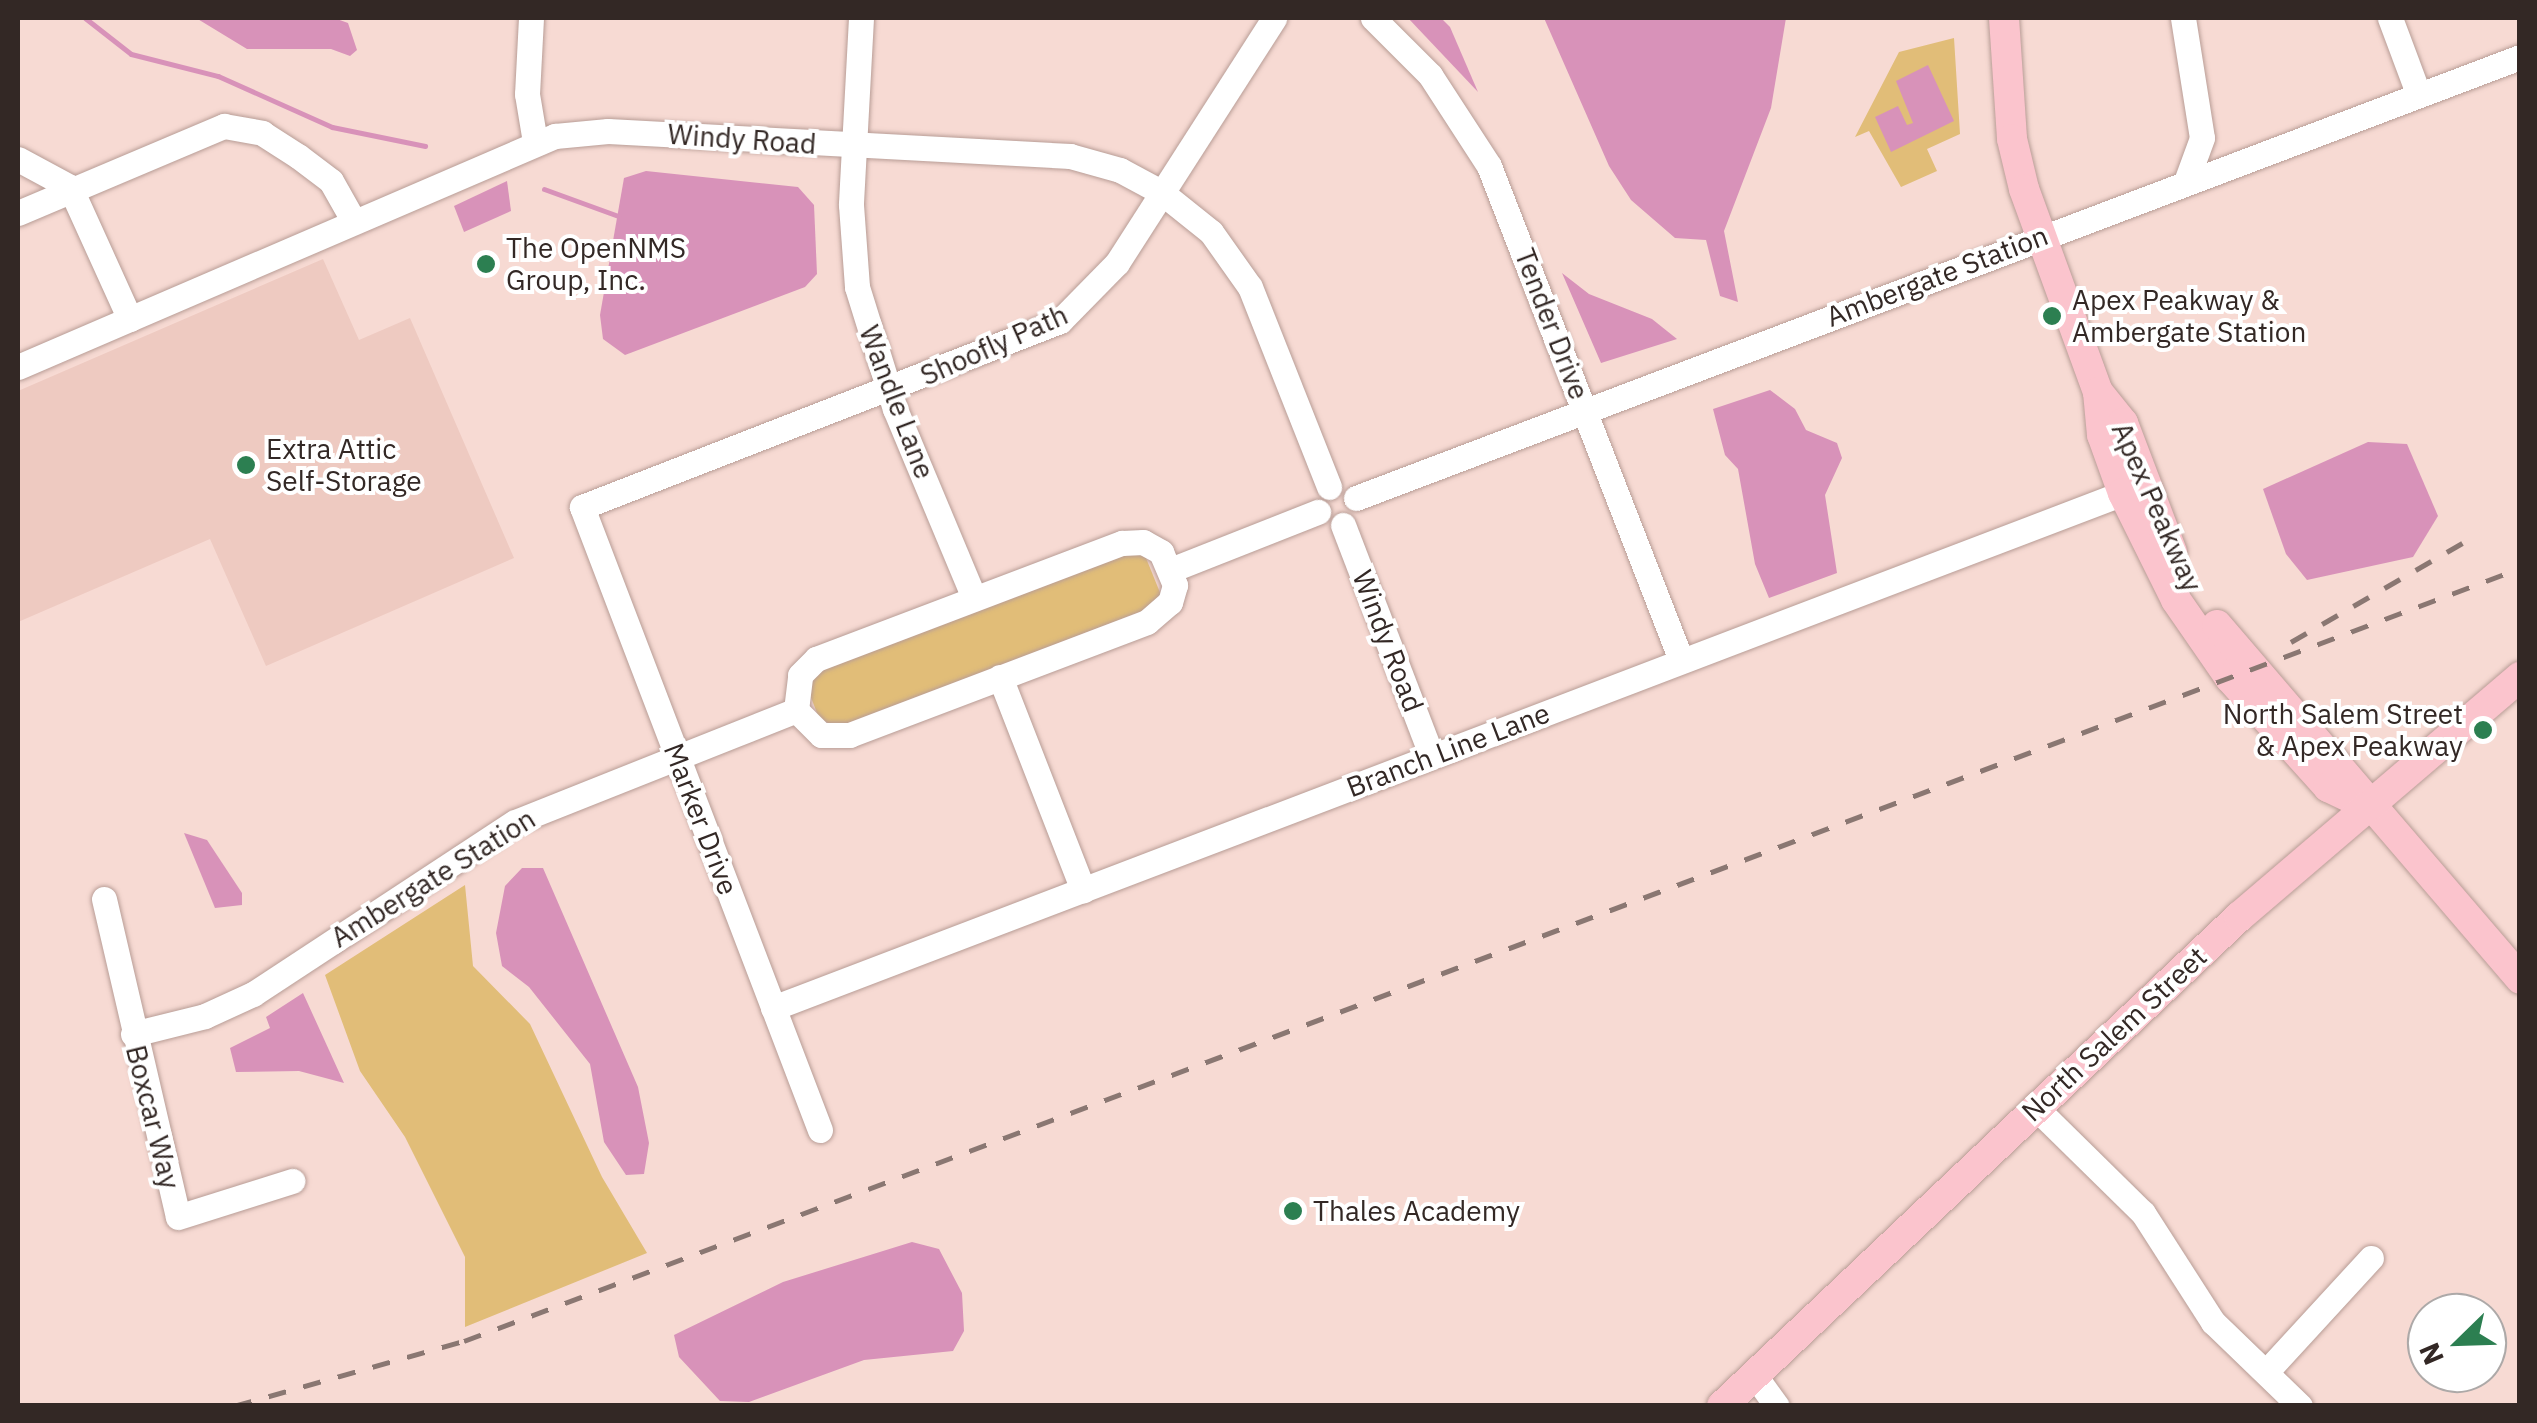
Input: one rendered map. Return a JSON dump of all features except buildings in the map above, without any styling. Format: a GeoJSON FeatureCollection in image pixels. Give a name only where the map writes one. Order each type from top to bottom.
{"type":"FeatureCollection","features":[{"type":"Feature","properties":{"kind":"main road","name":"Apex Peakway"},"geometry":{"type":"LineString","coordinates":[[2004,18],[2012,139],[2040,236],[2098,392],[2102,435],[2123,493],[2176,600],[2230,678],[2328,787],[2368,806]]}},
{"type":"Feature","properties":{"kind":"main road","name":"Apex Peakway"},"geometry":{"type":"LineString","coordinates":[[2098,392],[2122,423],[2169,546],[2199,602],[2251,669],[2346,770],[2368,806],[2520,980]]}},
{"type":"Feature","properties":{"kind":"main road","name":"North Salem Street"},"geometry":{"type":"LineString","coordinates":[[1722,1406],[2035,1108],[2368,806],[2520,677]]}},
{"type":"Feature","properties":{"kind":"street"},"geometry":{"type":"LineString","coordinates":[[530,18],[527,94],[535,142]]}},
{"type":"Feature","properties":{"kind":"street","name":"Wandle Lane"},"geometry":{"type":"LineString","coordinates":[[861,18],[853,146],[854,270],[888,390],[974,598]]}},
{"type":"Feature","properties":{"kind":"street","name":"Shoofly Path"},"geometry":{"type":"LineString","coordinates":[[582,507],[888,390],[1073,312],[1106,280],[1274,18]]}},
{"type":"Feature","properties":{"kind":"street","name":"Tender Drive"},"geometry":{"type":"LineString","coordinates":[[1373,18],[1430,75],[1489,166],[1681,660]]}},
{"type":"Feature","properties":{"kind":"street"},"geometry":{"type":"LineString","coordinates":[[2183,18],[2201,122],[2188,179]]}},
{"type":"Feature","properties":{"kind":"street"},"geometry":{"type":"LineString","coordinates":[[2390,18],[2418,93]]}},
{"type":"Feature","properties":{"kind":"street","name":"Ambergate Station"},"geometry":{"type":"LineString","coordinates":[[1356,498],[2188,179],[2520,57]]}},
{"type":"Feature","properties":{"kind":"street"},"geometry":{"type":"LineString","coordinates":[[18,213],[70,187],[217,128],[246,128],[332,181],[353,220]]}},
{"type":"Feature","properties":{"kind":"street","name":"Windy Road"},"geometry":{"type":"LineString","coordinates":[[18,366],[535,142],[608,131],[1070,156],[1120,170],[1162,192],[1212,232],[1250,288],[1329,487]]}},
{"type":"Feature","properties":{"kind":"street"},"geometry":{"type":"LineString","coordinates":[[18,159],[70,187],[130,319]]}},
{"type":"Feature","properties":{"kind":"street"},"geometry":{"type":"LineString","coordinates":[[1342,486],[1356,498],[1354,517],[1343,525],[1330,525],[1318,512],[1320,494],[1329,487],[1342,486]]}},
{"type":"Feature","properties":{"kind":"street","name":"Branch Line Lane"},"geometry":{"type":"LineString","coordinates":[[773,1008],[2123,493]]}},
{"type":"Feature","properties":{"kind":"street","name":"Marker Drive"},"geometry":{"type":"LineString","coordinates":[[582,507],[820,1130]]}},
{"type":"Feature","properties":{"kind":"street"},"geometry":{"type":"LineString","coordinates":[[1172,570],[1318,512]]}},
{"type":"Feature","properties":{"kind":"street","name":"Windy Road"},"geometry":{"type":"LineString","coordinates":[[1343,525],[1432,757]]}},
{"type":"Feature","properties":{"kind":"street"},"geometry":{"type":"LineString","coordinates":[[1122,542],[1143,542],[1172,570],[1170,602],[1148,622],[850,735],[821,735],[796,710],[800,675],[816,659],[1122,542]]}},
{"type":"Feature","properties":{"kind":"street"},"geometry":{"type":"LineString","coordinates":[[1000,677],[1083,890]]}},
{"type":"Feature","properties":{"kind":"street","name":"Ambergate Station"},"geometry":{"type":"LineString","coordinates":[[133,1034],[231,1006],[515,822],[796,710]]}},
{"type":"Feature","properties":{"kind":"street","name":"Boxcar Way"},"geometry":{"type":"LineString","coordinates":[[104,898],[178,1217],[292,1181]]}},
{"type":"Feature","properties":{"kind":"street"},"geometry":{"type":"LineString","coordinates":[[2035,1108],[2143,1212],[2213,1322],[2300,1406]]}},
{"type":"Feature","properties":{"kind":"street"},"geometry":{"type":"LineString","coordinates":[[2266,1372],[2372,1258]]}},
{"type":"Feature","properties":{"kind":"street"},"geometry":{"type":"LineString","coordinates":[[1755,1376],[1777,1406]]}},
{"type":"Feature","properties":{"kind":"shaded area"},"geometry":{"type":"Polygon","coordinates":[[[196,18],[334,18],[348,23],[357,50],[350,56],[331,49],[247,49],[196,18]]]}},
{"type":"Feature","properties":{"kind":"shaded area"},"geometry":{"type":"Polygon","coordinates":[[[1408,18],[1441,18],[1450,27],[1478,92],[1408,18]]]}},
{"type":"Feature","properties":{"kind":"shaded area"},"geometry":{"type":"Polygon","coordinates":[[[1544,18],[1786,18],[1771,108],[1724,231],[1738,302],[1720,296],[1706,240],[1675,238],[1631,200],[1609,166],[1544,18]]]}},
{"type":"Feature","properties":{"kind":"shaded area"},"geometry":{"type":"Polygon","coordinates":[[[1954,38],[1960,134],[1927,149],[1937,171],[1901,187],[1869,131],[1855,137],[1899,52],[1954,38]]]}},
{"type":"Feature","properties":{"kind":"shaded area"},"geometry":{"type":"Polygon","coordinates":[[[1928,65],[1954,121],[1891,152],[1875,117],[1898,106],[1907,125],[1913,123],[1896,81],[1928,65]]]}},
{"type":"Feature","properties":{"kind":"shaded area"},"geometry":{"type":"Polygon","coordinates":[[[646,171],[798,187],[814,205],[817,274],[805,287],[625,355],[603,339],[600,315],[624,178],[646,171]]]}},
{"type":"Feature","properties":{"kind":"shaded area"},"geometry":{"type":"Polygon","coordinates":[[[507,181],[511,211],[464,232],[454,206],[507,181]]]}},
{"type":"Feature","properties":{"kind":"shaded area","name":"Extra Attic Self-Storage"},"geometry":{"type":"Polygon","coordinates":[[[323,259],[359,340],[410,318],[514,558],[266,666],[210,539],[18,622],[18,391],[323,259]]]}},
{"type":"Feature","properties":{"kind":"shaded area"},"geometry":{"type":"Polygon","coordinates":[[[1562,273],[1589,294],[1652,319],[1677,339],[1601,363],[1562,273]]]}},
{"type":"Feature","properties":{"kind":"shaded area"},"geometry":{"type":"Polygon","coordinates":[[[1770,390],[1795,409],[1806,430],[1837,443],[1842,458],[1825,495],[1837,573],[1769,598],[1755,564],[1738,469],[1725,455],[1713,409],[1770,390]]]}},
{"type":"Feature","properties":{"kind":"shaded area"},"geometry":{"type":"Polygon","coordinates":[[[2368,442],[2407,444],[2438,516],[2413,557],[2307,580],[2286,554],[2263,489],[2368,442]]]}},
{"type":"Feature","properties":{"kind":"shaded area"},"geometry":{"type":"Polygon","coordinates":[[[1144,553],[1161,595],[1145,610],[855,722],[834,726],[819,718],[810,695],[812,679],[821,669],[1117,554],[1144,553]]]}},
{"type":"Feature","properties":{"kind":"shaded area"},"geometry":{"type":"Polygon","coordinates":[[[184,833],[207,840],[242,893],[242,905],[215,908],[184,833]]]}},
{"type":"Feature","properties":{"kind":"shaded area"},"geometry":{"type":"Polygon","coordinates":[[[522,868],[543,868],[638,1087],[649,1143],[644,1174],[626,1175],[604,1142],[590,1064],[529,987],[502,966],[496,933],[505,886],[522,868]]]}},
{"type":"Feature","properties":{"kind":"shaded area"},"geometry":{"type":"Polygon","coordinates":[[[465,885],[473,966],[530,1024],[602,1177],[647,1253],[465,1327],[465,1257],[405,1137],[360,1071],[325,975],[465,885]]]}},
{"type":"Feature","properties":{"kind":"shaded area"},"geometry":{"type":"Polygon","coordinates":[[[303,993],[344,1083],[299,1071],[236,1072],[230,1048],[270,1028],[266,1017],[303,993]]]}},
{"type":"Feature","properties":{"kind":"shaded area"},"geometry":{"type":"Polygon","coordinates":[[[912,1242],[939,1249],[962,1293],[964,1331],[953,1351],[864,1360],[749,1402],[720,1401],[679,1357],[674,1335],[783,1282],[912,1242]]]}},
{"type":"Feature","properties":{"kind":"waterway"},"geometry":{"type":"LineString","coordinates":[[85,18],[131,54],[218,76],[332,127],[425,146]]}},
{"type":"Feature","properties":{"kind":"waterway"},"geometry":{"type":"LineString","coordinates":[[544,189],[618,216]]}},
{"type":"Feature","properties":{"kind":"railway"},"geometry":{"type":"LineString","coordinates":[[2291,642],[2473,537]]}},
{"type":"Feature","properties":{"kind":"railway"},"geometry":{"type":"LineString","coordinates":[[234,1406],[464,1341],[2520,568]]}},
{"type":"Feature","properties":{"kind":"place","name":"The OpenNMS Group, Inc."},"geometry":{"type":"Point","coordinates":[486,264]}},
{"type":"Feature","properties":{"kind":"place","name":"Apex Peakway & Ambergate Station"},"geometry":{"type":"Point","coordinates":[2052,316]}},
{"type":"Feature","properties":{"kind":"place","name":"Extra Attic Self-Storage"},"geometry":{"type":"Point","coordinates":[246,465]}},
{"type":"Feature","properties":{"kind":"place","name":"North Salem Street & Apex Peakway"},"geometry":{"type":"Point","coordinates":[2483,730]}},
{"type":"Feature","properties":{"kind":"place","name":"Thales Academy"},"geometry":{"type":"Point","coordinates":[1293,1211]}}]}
